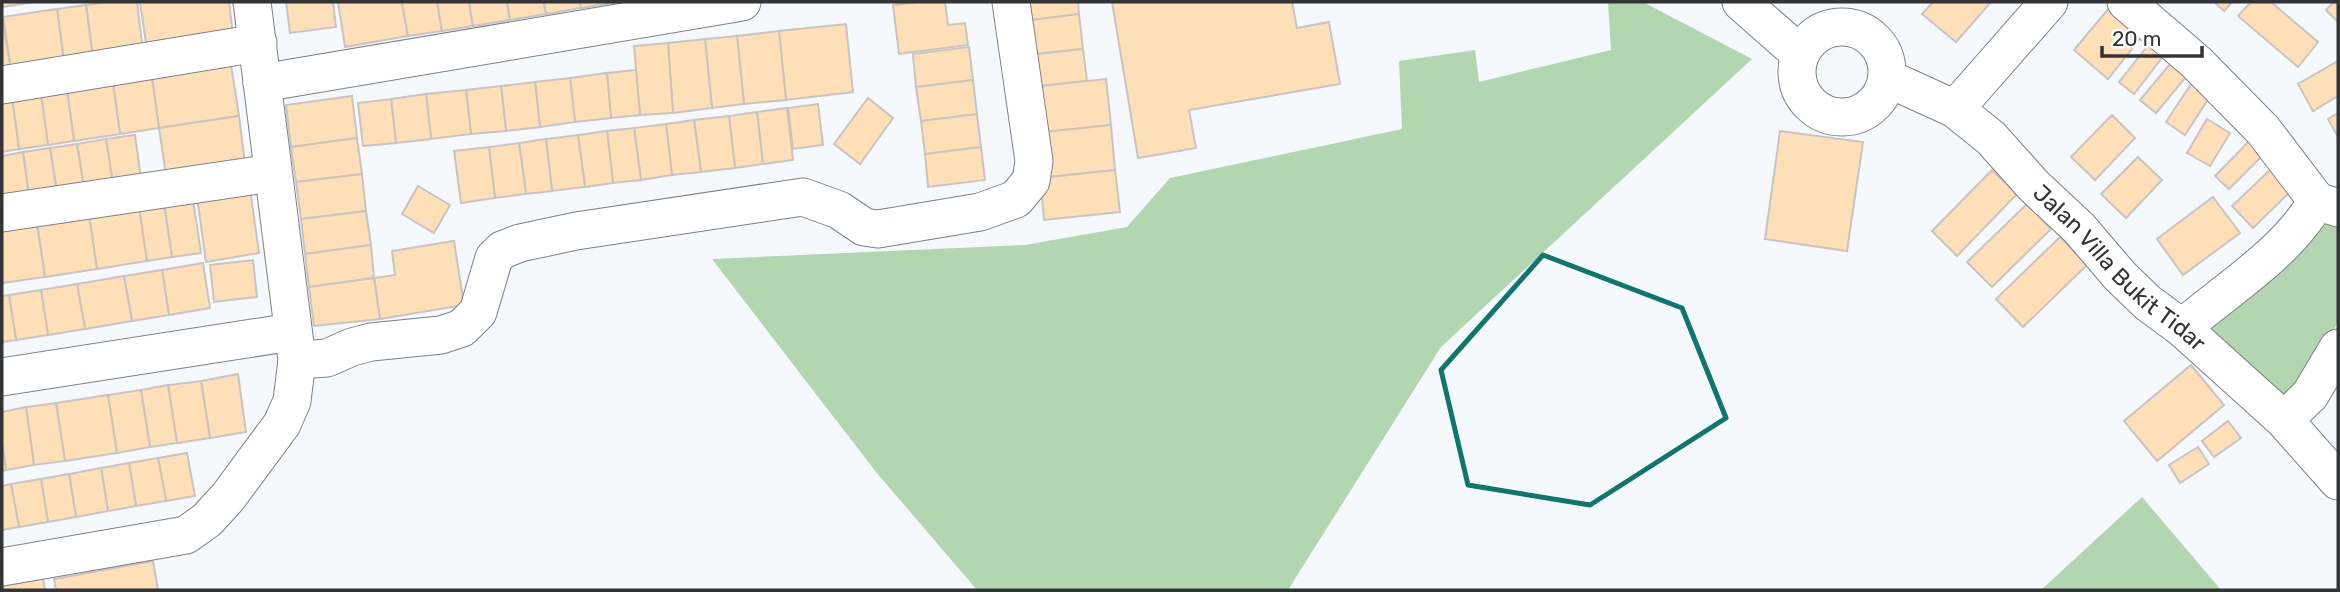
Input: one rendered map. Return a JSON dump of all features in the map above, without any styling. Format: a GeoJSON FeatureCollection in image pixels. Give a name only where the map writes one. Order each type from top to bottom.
{"type":"FeatureCollection","features":[{"type":"Feature","properties":{"kind":"street"},"geometry":{"type":"LineString","coordinates":[[2,567],[186,535],[207,520],[228,497],[282,424],[292,401],[295,346],[252,2]]}},
{"type":"Feature","properties":{"kind":"street"},"geometry":{"type":"LineString","coordinates":[[262,83],[743,2]]}},
{"type":"Feature","properties":{"kind":"street"},"geometry":{"type":"LineString","coordinates":[[2,377],[295,346],[327,358],[371,342],[441,334],[462,328],[478,312],[494,258],[502,250],[520,243],[576,231],[803,197],[839,210],[864,226],[878,229],[980,212],[1016,199],[1031,181],[1034,161],[1011,2]]}},
{"type":"Feature","properties":{"kind":"street"},"geometry":{"type":"LineString","coordinates":[[1741,2],[1793,71],[1802,93],[1816,109],[1836,118],[1864,112],[1875,104],[1883,92],[1887,78],[1887,62],[1881,48],[1871,36],[1837,14],[1817,34],[1793,71]]}},
{"type":"Feature","properties":{"kind":"street"},"geometry":{"type":"LineString","coordinates":[[1955,109],[2049,2]]}},
{"type":"Feature","properties":{"kind":"street"},"geometry":{"type":"LineString","coordinates":[[2126,2],[2196,62],[2263,130],[2327,204],[2310,212],[2284,242],[2256,268],[2182,328]]}},
{"type":"Feature","properties":{"kind":"street"},"geometry":{"type":"LineString","coordinates":[[2,85],[258,43]]}},
{"type":"Feature","properties":{"kind":"street","name":"Jalan Villa Bukit Tidar"},"geometry":{"type":"LineString","coordinates":[[1887,78],[1955,109],[1991,138],[2034,186],[2079,228],[2120,276],[2284,420],[2338,481]]}},
{"type":"Feature","properties":{"kind":"street"},"geometry":{"type":"LineString","coordinates":[[2,213],[272,173]]}},
{"type":"Feature","properties":{"kind":"street"},"geometry":{"type":"LineString","coordinates":[[2284,420],[2310,395],[2338,348]]}},
{"type":"Feature","properties":{"kind":"highlighted area"},"geometry":{"type":"Polygon","coordinates":[[[1543,255],[1682,308],[1726,418],[1590,505],[1468,485],[1441,370],[1543,255]]]}},
{"type":"Feature","properties":{"kind":"green space"},"geometry":{"type":"Polygon","coordinates":[[[1608,2],[1643,2],[1752,59],[1441,347],[1288,590],[977,590],[876,472],[712,259],[1025,245],[1127,227],[1170,178],[1402,129],[1399,61],[1475,50],[1479,82],[1611,50],[1608,2]]]}},
{"type":"Feature","properties":{"kind":"green space"},"geometry":{"type":"Polygon","coordinates":[[[2323,219],[2338,228],[2338,322],[2315,361],[2283,396],[2209,329],[2323,219]]]}},
{"type":"Feature","properties":{"kind":"green space"},"geometry":{"type":"Polygon","coordinates":[[[2142,497],[2221,590],[2041,590],[2142,497]]]}},
{"type":"Feature","properties":{"kind":"building"},"geometry":{"type":"Polygon","coordinates":[[[2,2],[35,2],[2,7],[2,2]]]}},
{"type":"Feature","properties":{"kind":"building"},"geometry":{"type":"Polygon","coordinates":[[[137,2],[143,51],[93,58],[86,5],[137,2]]]}},
{"type":"Feature","properties":{"kind":"building"},"geometry":{"type":"Polygon","coordinates":[[[140,2],[229,2],[234,43],[148,56],[140,2]]]}},
{"type":"Feature","properties":{"kind":"building"},"geometry":{"type":"Polygon","coordinates":[[[286,2],[333,2],[336,27],[290,33],[286,2]]]}},
{"type":"Feature","properties":{"kind":"building"},"geometry":{"type":"Polygon","coordinates":[[[338,2],[402,2],[408,36],[345,47],[338,2]]]}},
{"type":"Feature","properties":{"kind":"building"},"geometry":{"type":"Polygon","coordinates":[[[402,2],[437,2],[442,31],[408,36],[402,2]]]}},
{"type":"Feature","properties":{"kind":"building"},"geometry":{"type":"Polygon","coordinates":[[[437,2],[469,2],[473,26],[442,31],[437,2]]]}},
{"type":"Feature","properties":{"kind":"building"},"geometry":{"type":"Polygon","coordinates":[[[469,2],[507,2],[510,20],[473,26],[469,2]]]}},
{"type":"Feature","properties":{"kind":"building"},"geometry":{"type":"Polygon","coordinates":[[[507,2],[544,2],[546,14],[510,20],[507,2]]]}},
{"type":"Feature","properties":{"kind":"building"},"geometry":{"type":"Polygon","coordinates":[[[544,2],[580,2],[581,8],[546,14],[544,2]]]}},
{"type":"Feature","properties":{"kind":"building"},"geometry":{"type":"Polygon","coordinates":[[[580,2],[620,2],[581,8],[580,2]]]}},
{"type":"Feature","properties":{"kind":"building"},"geometry":{"type":"Polygon","coordinates":[[[945,2],[948,25],[965,23],[968,45],[899,54],[893,5],[945,2]]]}},
{"type":"Feature","properties":{"kind":"building"},"geometry":{"type":"Polygon","coordinates":[[[1022,2],[1078,2],[1079,14],[1024,21],[1022,2]]]}},
{"type":"Feature","properties":{"kind":"building"},"geometry":{"type":"Polygon","coordinates":[[[1112,2],[1292,2],[1297,28],[1329,22],[1340,84],[1189,110],[1196,148],[1138,158],[1112,2]]]}},
{"type":"Feature","properties":{"kind":"building"},"geometry":{"type":"Polygon","coordinates":[[[1933,2],[1991,2],[1956,42],[1922,14],[1933,2]]]}},
{"type":"Feature","properties":{"kind":"building"},"geometry":{"type":"Polygon","coordinates":[[[2114,2],[2151,25],[2108,79],[2074,50],[2114,2]]]}},
{"type":"Feature","properties":{"kind":"building"},"geometry":{"type":"Polygon","coordinates":[[[2214,2],[2232,2],[2224,11],[2214,2]]]}},
{"type":"Feature","properties":{"kind":"building"},"geometry":{"type":"Polygon","coordinates":[[[2251,2],[2271,2],[2318,42],[2298,67],[2238,16],[2251,2]]]}},
{"type":"Feature","properties":{"kind":"building"},"geometry":{"type":"Polygon","coordinates":[[[2334,2],[2338,2],[2338,22],[2326,10],[2334,2]]]}},
{"type":"Feature","properties":{"kind":"building"},"geometry":{"type":"Polygon","coordinates":[[[86,5],[93,58],[64,62],[57,9],[86,5]]]}},
{"type":"Feature","properties":{"kind":"building"},"geometry":{"type":"Polygon","coordinates":[[[57,9],[64,62],[11,70],[3,17],[57,9]]]}},
{"type":"Feature","properties":{"kind":"building"},"geometry":{"type":"Polygon","coordinates":[[[1079,14],[1083,49],[1027,55],[1024,21],[1079,14]]]}},
{"type":"Feature","properties":{"kind":"building"},"geometry":{"type":"Polygon","coordinates":[[[2,17],[11,70],[2,71],[2,17]]]}},
{"type":"Feature","properties":{"kind":"building"},"geometry":{"type":"Polygon","coordinates":[[[846,24],[853,92],[786,100],[779,31],[846,24]]]}},
{"type":"Feature","properties":{"kind":"building"},"geometry":{"type":"Polygon","coordinates":[[[779,31],[786,100],[744,104],[737,36],[779,31]]]}},
{"type":"Feature","properties":{"kind":"building"},"geometry":{"type":"Polygon","coordinates":[[[2157,34],[2172,45],[2134,94],[2119,82],[2157,34]]]}},
{"type":"Feature","properties":{"kind":"building"},"geometry":{"type":"Polygon","coordinates":[[[737,36],[744,104],[712,108],[705,39],[737,36]]]}},
{"type":"Feature","properties":{"kind":"building"},"geometry":{"type":"Polygon","coordinates":[[[705,39],[712,108],[673,113],[668,43],[705,39]]]}},
{"type":"Feature","properties":{"kind":"building"},"geometry":{"type":"Polygon","coordinates":[[[668,43],[673,113],[640,115],[634,46],[668,43]]]}},
{"type":"Feature","properties":{"kind":"building"},"geometry":{"type":"Polygon","coordinates":[[[969,47],[973,80],[916,87],[913,54],[969,47]]]}},
{"type":"Feature","properties":{"kind":"building"},"geometry":{"type":"Polygon","coordinates":[[[1083,49],[1087,81],[1031,87],[1027,55],[1083,49]]]}},
{"type":"Feature","properties":{"kind":"building"},"geometry":{"type":"Polygon","coordinates":[[[2180,52],[2196,65],[2156,113],[2140,100],[2180,52]]]}},
{"type":"Feature","properties":{"kind":"building"},"geometry":{"type":"Polygon","coordinates":[[[230,58],[239,116],[159,128],[151,70],[230,58]]]}},
{"type":"Feature","properties":{"kind":"building"},"geometry":{"type":"Polygon","coordinates":[[[2338,61],[2338,96],[2313,111],[2298,84],[2338,61]]]}},
{"type":"Feature","properties":{"kind":"building"},"geometry":{"type":"Polygon","coordinates":[[[2201,69],[2216,87],[2185,135],[2166,122],[2201,69]]]}},
{"type":"Feature","properties":{"kind":"building"},"geometry":{"type":"Polygon","coordinates":[[[151,70],[159,128],[120,134],[112,76],[151,70]]]}},
{"type":"Feature","properties":{"kind":"building"},"geometry":{"type":"Polygon","coordinates":[[[636,70],[640,115],[611,118],[607,73],[636,70]]]}},
{"type":"Feature","properties":{"kind":"building"},"geometry":{"type":"Polygon","coordinates":[[[607,73],[611,118],[575,122],[570,78],[607,73]]]}},
{"type":"Feature","properties":{"kind":"building"},"geometry":{"type":"Polygon","coordinates":[[[112,76],[120,134],[74,141],[66,83],[112,76]]]}},
{"type":"Feature","properties":{"kind":"building"},"geometry":{"type":"Polygon","coordinates":[[[570,78],[575,122],[540,127],[535,82],[570,78]]]}},
{"type":"Feature","properties":{"kind":"building"},"geometry":{"type":"Polygon","coordinates":[[[1106,79],[1111,125],[1035,133],[1031,87],[1106,79]]]}},
{"type":"Feature","properties":{"kind":"building"},"geometry":{"type":"Polygon","coordinates":[[[973,80],[977,114],[921,121],[916,87],[973,80]]]}},
{"type":"Feature","properties":{"kind":"building"},"geometry":{"type":"Polygon","coordinates":[[[535,82],[540,127],[506,131],[501,86],[535,82]]]}},
{"type":"Feature","properties":{"kind":"building"},"geometry":{"type":"Polygon","coordinates":[[[66,83],[74,141],[48,145],[40,87],[66,83]]]}},
{"type":"Feature","properties":{"kind":"building"},"geometry":{"type":"Polygon","coordinates":[[[501,86],[506,131],[471,134],[466,90],[501,86]]]}},
{"type":"Feature","properties":{"kind":"building"},"geometry":{"type":"Polygon","coordinates":[[[40,87],[48,145],[19,149],[11,91],[40,87]]]}},
{"type":"Feature","properties":{"kind":"building"},"geometry":{"type":"Polygon","coordinates":[[[466,90],[471,134],[431,139],[426,94],[466,90]]]}},
{"type":"Feature","properties":{"kind":"building"},"geometry":{"type":"Polygon","coordinates":[[[11,91],[19,149],[2,152],[2,93],[11,91]]]}},
{"type":"Feature","properties":{"kind":"building"},"geometry":{"type":"Polygon","coordinates":[[[426,94],[431,139],[396,143],[391,99],[426,94]]]}},
{"type":"Feature","properties":{"kind":"building"},"geometry":{"type":"Polygon","coordinates":[[[352,96],[357,138],[291,147],[286,105],[352,96]]]}},
{"type":"Feature","properties":{"kind":"building"},"geometry":{"type":"Polygon","coordinates":[[[868,98],[893,118],[860,164],[834,144],[868,98]]]}},
{"type":"Feature","properties":{"kind":"building"},"geometry":{"type":"Polygon","coordinates":[[[391,99],[396,143],[363,146],[358,103],[391,99]]]}},
{"type":"Feature","properties":{"kind":"building"},"geometry":{"type":"Polygon","coordinates":[[[818,104],[823,145],[793,149],[788,108],[818,104]]]}},
{"type":"Feature","properties":{"kind":"building"},"geometry":{"type":"Polygon","coordinates":[[[787,108],[793,160],[763,164],[757,112],[787,108]]]}},
{"type":"Feature","properties":{"kind":"building"},"geometry":{"type":"Polygon","coordinates":[[[757,112],[763,164],[735,168],[729,116],[757,112]]]}},
{"type":"Feature","properties":{"kind":"building"},"geometry":{"type":"Polygon","coordinates":[[[2338,113],[2338,137],[2328,119],[2338,113]]]}},
{"type":"Feature","properties":{"kind":"building"},"geometry":{"type":"Polygon","coordinates":[[[977,114],[981,147],[925,154],[921,121],[977,114]]]}},
{"type":"Feature","properties":{"kind":"building"},"geometry":{"type":"Polygon","coordinates":[[[2112,115],[2135,138],[2095,180],[2071,157],[2112,115]]]}},
{"type":"Feature","properties":{"kind":"building"},"geometry":{"type":"Polygon","coordinates":[[[239,116],[246,171],[167,182],[159,128],[239,116]]]}},
{"type":"Feature","properties":{"kind":"building"},"geometry":{"type":"Polygon","coordinates":[[[729,116],[735,168],[701,172],[694,120],[729,116]]]}},
{"type":"Feature","properties":{"kind":"building"},"geometry":{"type":"Polygon","coordinates":[[[2207,119],[2230,133],[2210,166],[2187,153],[2207,119]]]}},
{"type":"Feature","properties":{"kind":"building"},"geometry":{"type":"Polygon","coordinates":[[[694,120],[701,172],[672,175],[666,124],[694,120]]]}},
{"type":"Feature","properties":{"kind":"building"},"geometry":{"type":"Polygon","coordinates":[[[666,124],[672,175],[641,180],[634,128],[666,124]]]}},
{"type":"Feature","properties":{"kind":"building"},"geometry":{"type":"Polygon","coordinates":[[[1111,125],[1115,170],[1040,178],[1035,133],[1111,125]]]}},
{"type":"Feature","properties":{"kind":"building"},"geometry":{"type":"Polygon","coordinates":[[[634,128],[641,180],[613,183],[607,131],[634,128]]]}},
{"type":"Feature","properties":{"kind":"building"},"geometry":{"type":"Polygon","coordinates":[[[607,131],[613,183],[585,187],[578,135],[607,131]]]}},
{"type":"Feature","properties":{"kind":"building"},"geometry":{"type":"Polygon","coordinates":[[[1780,131],[1863,142],[1847,251],[1765,239],[1780,131]]]}},
{"type":"Feature","properties":{"kind":"building"},"geometry":{"type":"Polygon","coordinates":[[[2259,131],[2273,145],[2229,189],[2215,176],[2259,131]]]}},
{"type":"Feature","properties":{"kind":"building"},"geometry":{"type":"Polygon","coordinates":[[[135,135],[142,186],[114,190],[106,139],[135,135]]]}},
{"type":"Feature","properties":{"kind":"building"},"geometry":{"type":"Polygon","coordinates":[[[578,135],[585,187],[552,191],[546,139],[578,135]]]}},
{"type":"Feature","properties":{"kind":"building"},"geometry":{"type":"Polygon","coordinates":[[[357,138],[362,174],[296,182],[291,147],[357,138]]]}},
{"type":"Feature","properties":{"kind":"building"},"geometry":{"type":"Polygon","coordinates":[[[106,139],[114,190],[85,195],[77,144],[106,139]]]}},
{"type":"Feature","properties":{"kind":"building"},"geometry":{"type":"Polygon","coordinates":[[[546,139],[552,191],[526,194],[519,143],[546,139]]]}},
{"type":"Feature","properties":{"kind":"building"},"geometry":{"type":"Polygon","coordinates":[[[519,143],[526,194],[495,198],[489,147],[519,143]]]}},
{"type":"Feature","properties":{"kind":"building"},"geometry":{"type":"Polygon","coordinates":[[[77,144],[85,195],[58,199],[50,148],[77,144]]]}},
{"type":"Feature","properties":{"kind":"building"},"geometry":{"type":"Polygon","coordinates":[[[489,147],[495,198],[461,203],[454,151],[489,147]]]}},
{"type":"Feature","properties":{"kind":"building"},"geometry":{"type":"Polygon","coordinates":[[[981,147],[985,180],[928,187],[925,154],[981,147]]]}},
{"type":"Feature","properties":{"kind":"building"},"geometry":{"type":"Polygon","coordinates":[[[50,148],[58,199],[30,204],[23,152],[50,148]]]}},
{"type":"Feature","properties":{"kind":"building"},"geometry":{"type":"Polygon","coordinates":[[[23,152],[30,204],[2,208],[2,156],[23,152]]]}},
{"type":"Feature","properties":{"kind":"building"},"geometry":{"type":"Polygon","coordinates":[[[2138,157],[2162,180],[2126,218],[2101,194],[2138,157]]]}},
{"type":"Feature","properties":{"kind":"building"},"geometry":{"type":"Polygon","coordinates":[[[1115,170],[1120,212],[1044,220],[1040,178],[1115,170]]]}},
{"type":"Feature","properties":{"kind":"building"},"geometry":{"type":"Polygon","coordinates":[[[1992,170],[2017,194],[1957,256],[1932,231],[1992,170]]]}},
{"type":"Feature","properties":{"kind":"building"},"geometry":{"type":"Polygon","coordinates":[[[2270,170],[2290,192],[2253,228],[2232,206],[2270,170]]]}},
{"type":"Feature","properties":{"kind":"building"},"geometry":{"type":"Polygon","coordinates":[[[362,174],[366,211],[301,219],[296,182],[362,174]]]}},
{"type":"Feature","properties":{"kind":"building"},"geometry":{"type":"Polygon","coordinates":[[[418,186],[450,205],[434,233],[402,214],[418,186]]]}},
{"type":"Feature","properties":{"kind":"building"},"geometry":{"type":"Polygon","coordinates":[[[250,189],[259,253],[206,262],[197,197],[250,189]]]}},
{"type":"Feature","properties":{"kind":"building"},"geometry":{"type":"Polygon","coordinates":[[[2213,197],[2240,233],[2183,275],[2157,239],[2213,197]]]}},
{"type":"Feature","properties":{"kind":"building"},"geometry":{"type":"Polygon","coordinates":[[[193,200],[201,253],[172,257],[164,204],[193,200]]]}},
{"type":"Feature","properties":{"kind":"building"},"geometry":{"type":"Polygon","coordinates":[[[164,204],[172,257],[147,261],[139,208],[164,204]]]}},
{"type":"Feature","properties":{"kind":"building"},"geometry":{"type":"Polygon","coordinates":[[[2027,204],[2051,229],[1992,287],[1967,262],[2027,204]]]}},
{"type":"Feature","properties":{"kind":"building"},"geometry":{"type":"Polygon","coordinates":[[[139,208],[147,261],[97,269],[89,215],[139,208]]]}},
{"type":"Feature","properties":{"kind":"building"},"geometry":{"type":"Polygon","coordinates":[[[366,211],[371,245],[305,254],[301,219],[366,211]]]}},
{"type":"Feature","properties":{"kind":"building"},"geometry":{"type":"Polygon","coordinates":[[[89,215],[97,269],[45,277],[37,224],[89,215]]]}},
{"type":"Feature","properties":{"kind":"building"},"geometry":{"type":"Polygon","coordinates":[[[37,224],[45,277],[2,283],[2,229],[37,224]]]}},
{"type":"Feature","properties":{"kind":"building"},"geometry":{"type":"Polygon","coordinates":[[[2060,237],[2087,265],[2023,327],[1996,299],[2060,237]]]}},
{"type":"Feature","properties":{"kind":"building"},"geometry":{"type":"Polygon","coordinates":[[[454,241],[464,305],[380,319],[374,278],[395,275],[392,251],[454,241]]]}},
{"type":"Feature","properties":{"kind":"building"},"geometry":{"type":"Polygon","coordinates":[[[371,245],[374,278],[309,287],[305,254],[371,245]]]}},
{"type":"Feature","properties":{"kind":"building"},"geometry":{"type":"Polygon","coordinates":[[[253,260],[257,297],[214,302],[210,265],[253,260]]]}},
{"type":"Feature","properties":{"kind":"building"},"geometry":{"type":"Polygon","coordinates":[[[203,263],[210,308],[169,315],[162,270],[203,263]]]}},
{"type":"Feature","properties":{"kind":"building"},"geometry":{"type":"Polygon","coordinates":[[[162,270],[169,315],[132,321],[124,276],[162,270]]]}},
{"type":"Feature","properties":{"kind":"building"},"geometry":{"type":"Polygon","coordinates":[[[124,276],[132,321],[85,329],[77,284],[124,276]]]}},
{"type":"Feature","properties":{"kind":"building"},"geometry":{"type":"Polygon","coordinates":[[[374,278],[380,319],[314,326],[309,287],[374,278]]]}},
{"type":"Feature","properties":{"kind":"building"},"geometry":{"type":"Polygon","coordinates":[[[77,284],[85,329],[48,335],[41,290],[77,284]]]}},
{"type":"Feature","properties":{"kind":"building"},"geometry":{"type":"Polygon","coordinates":[[[41,290],[48,335],[16,340],[9,295],[41,290]]]}},
{"type":"Feature","properties":{"kind":"building"},"geometry":{"type":"Polygon","coordinates":[[[9,295],[16,340],[2,342],[2,296],[9,295]]]}},
{"type":"Feature","properties":{"kind":"building"},"geometry":{"type":"Polygon","coordinates":[[[2191,365],[2224,405],[2157,461],[2124,421],[2191,365]]]}},
{"type":"Feature","properties":{"kind":"building"},"geometry":{"type":"Polygon","coordinates":[[[238,374],[246,432],[210,438],[201,381],[238,374]]]}},
{"type":"Feature","properties":{"kind":"building"},"geometry":{"type":"Polygon","coordinates":[[[201,381],[210,438],[177,443],[168,385],[201,381]]]}},
{"type":"Feature","properties":{"kind":"building"},"geometry":{"type":"Polygon","coordinates":[[[168,385],[177,443],[150,447],[141,390],[168,385]]]}},
{"type":"Feature","properties":{"kind":"building"},"geometry":{"type":"Polygon","coordinates":[[[141,390],[150,447],[117,453],[108,395],[141,390]]]}},
{"type":"Feature","properties":{"kind":"building"},"geometry":{"type":"Polygon","coordinates":[[[108,395],[117,453],[65,461],[56,403],[108,395]]]}},
{"type":"Feature","properties":{"kind":"building"},"geometry":{"type":"Polygon","coordinates":[[[56,403],[65,461],[34,465],[26,407],[56,403]]]}},
{"type":"Feature","properties":{"kind":"building"},"geometry":{"type":"Polygon","coordinates":[[[26,407],[34,465],[6,470],[2,412],[26,407]]]}},
{"type":"Feature","properties":{"kind":"building"},"geometry":{"type":"Polygon","coordinates":[[[2228,421],[2241,438],[2214,457],[2202,441],[2228,421]]]}},
{"type":"Feature","properties":{"kind":"building"},"geometry":{"type":"Polygon","coordinates":[[[2,442],[6,470],[2,471],[2,442]]]}},
{"type":"Feature","properties":{"kind":"building"},"geometry":{"type":"Polygon","coordinates":[[[2198,447],[2209,464],[2180,483],[2169,465],[2198,447]]]}},
{"type":"Feature","properties":{"kind":"building"},"geometry":{"type":"Polygon","coordinates":[[[187,453],[195,496],[166,501],[158,458],[187,453]]]}},
{"type":"Feature","properties":{"kind":"building"},"geometry":{"type":"Polygon","coordinates":[[[158,458],[166,501],[136,506],[129,463],[158,458]]]}},
{"type":"Feature","properties":{"kind":"building"},"geometry":{"type":"Polygon","coordinates":[[[129,463],[136,506],[108,511],[101,468],[129,463]]]}},
{"type":"Feature","properties":{"kind":"building"},"geometry":{"type":"Polygon","coordinates":[[[101,468],[108,511],[76,517],[69,474],[101,468]]]}},
{"type":"Feature","properties":{"kind":"building"},"geometry":{"type":"Polygon","coordinates":[[[69,474],[76,517],[48,522],[41,479],[69,474]]]}},
{"type":"Feature","properties":{"kind":"building"},"geometry":{"type":"Polygon","coordinates":[[[41,479],[48,522],[19,527],[11,484],[41,479]]]}},
{"type":"Feature","properties":{"kind":"building"},"geometry":{"type":"Polygon","coordinates":[[[11,484],[19,527],[2,530],[2,486],[11,484]]]}},
{"type":"Feature","properties":{"kind":"building"},"geometry":{"type":"Polygon","coordinates":[[[153,561],[158,590],[56,590],[54,579],[153,561]]]}},
{"type":"Feature","properties":{"kind":"building"},"geometry":{"type":"Polygon","coordinates":[[[43,578],[45,590],[2,590],[2,586],[43,578]]]}}]}
